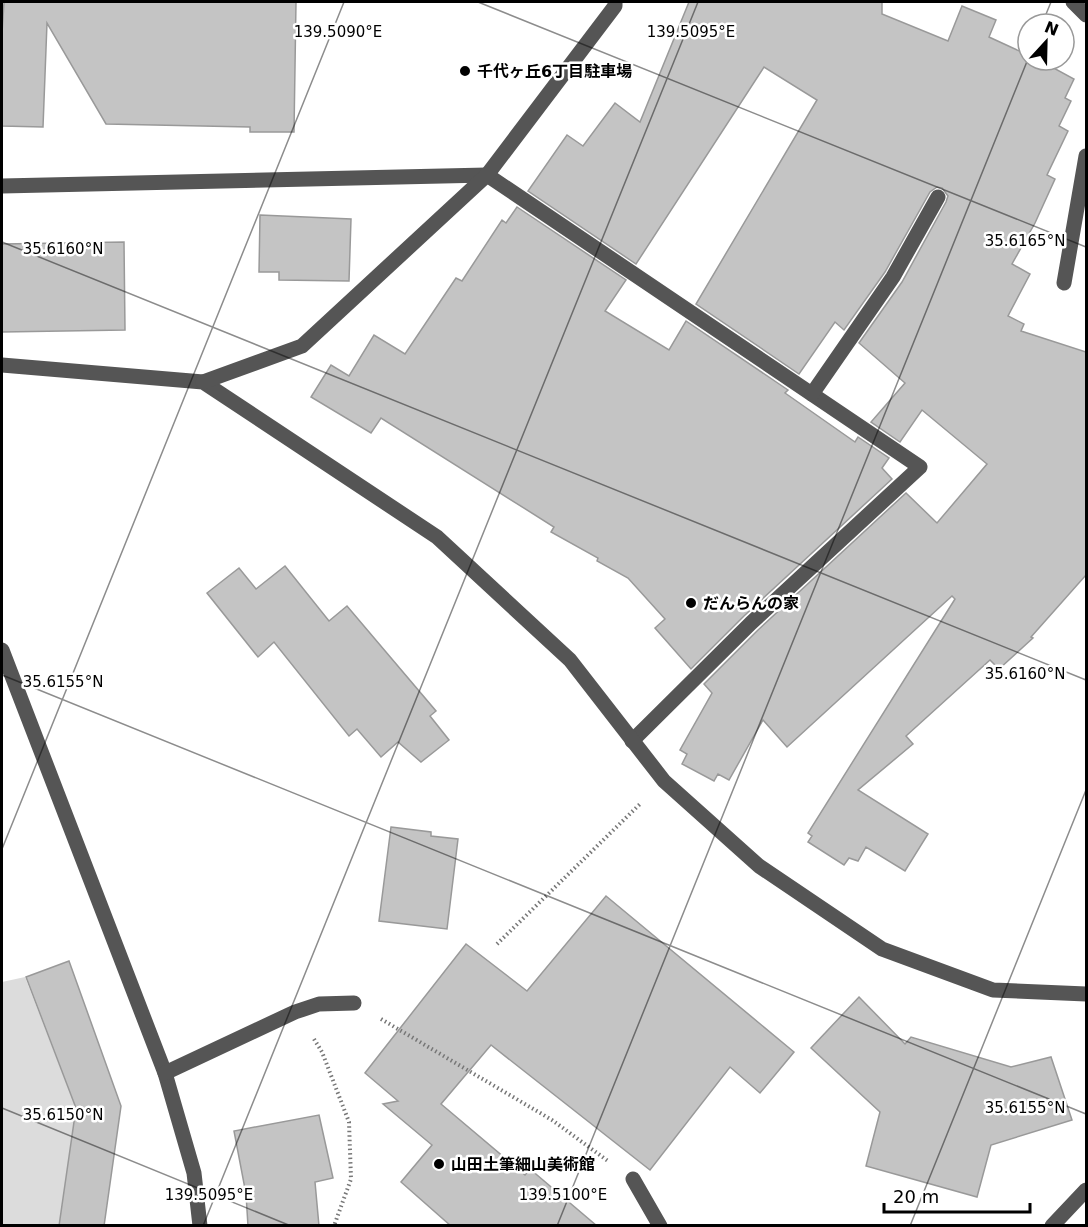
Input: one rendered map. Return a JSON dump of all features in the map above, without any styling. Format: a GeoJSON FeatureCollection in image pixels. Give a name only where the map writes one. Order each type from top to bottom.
{"type":"FeatureCollection","features":[{"type":"Feature","properties":{"kind":"street"},"geometry":{"type":"LineString","coordinates":[[2,365],[203,382],[302,346],[487,175],[615,6],[615,2]]}},
{"type":"Feature","properties":{"kind":"street"},"geometry":{"type":"LineString","coordinates":[[1072,2],[1086,15]]}},
{"type":"Feature","properties":{"kind":"street"},"geometry":{"type":"LineString","coordinates":[[1064,283],[1086,156]]}},
{"type":"Feature","properties":{"kind":"street"},"geometry":{"type":"LineString","coordinates":[[2,186],[487,175],[920,467],[751,623],[632,741]]}},
{"type":"Feature","properties":{"kind":"street"},"geometry":{"type":"LineString","coordinates":[[812,394],[893,277],[938,197]]}},
{"type":"Feature","properties":{"kind":"street"},"geometry":{"type":"LineString","coordinates":[[203,382],[437,537],[570,660],[664,781],[759,866],[882,949],[993,990],[1086,994]]}},
{"type":"Feature","properties":{"kind":"street"},"geometry":{"type":"LineString","coordinates":[[2,650],[165,1073],[194,1173],[200,1226]]}},
{"type":"Feature","properties":{"kind":"street"},"geometry":{"type":"LineString","coordinates":[[165,1073],[295,1012],[320,1004],[354,1003]]}},
{"type":"Feature","properties":{"kind":"street"},"geometry":{"type":"LineString","coordinates":[[633,1179],[660,1226]]}},
{"type":"Feature","properties":{"kind":"street"},"geometry":{"type":"LineString","coordinates":[[1052,1226],[1086,1190]]}},
{"type":"Feature","properties":{"kind":"path"},"geometry":{"type":"LineString","coordinates":[[496,944],[664,781]]}},
{"type":"Feature","properties":{"kind":"path"},"geometry":{"type":"LineString","coordinates":[[354,1003],[552,1120],[633,1179]]}},
{"type":"Feature","properties":{"kind":"path"},"geometry":{"type":"LineString","coordinates":[[295,1012],[322,1052],[349,1122],[351,1179],[334,1226]]}},
{"type":"Feature","properties":{"kind":"shaded area"},"geometry":{"type":"Polygon","coordinates":[[[25,977],[76,1108],[59,1225],[2,1225],[2,982],[25,977]]]}},
{"type":"Feature","properties":{"kind":"building"},"geometry":{"type":"Polygon","coordinates":[[[4,2],[296,2],[294,132],[250,132],[250,127],[106,124],[47,23],[43,127],[2,126],[4,2]]]}},
{"type":"Feature","properties":{"kind":"building"},"geometry":{"type":"Polygon","coordinates":[[[689,2],[882,2],[882,14],[948,41],[962,6],[996,20],[989,37],[1016,49],[1016,72],[1061,72],[1074,79],[1065,98],[1071,101],[1059,126],[1068,131],[1047,175],[1055,179],[1035,223],[1012,264],[1030,274],[1008,316],[1024,324],[1021,331],[1086,352],[1086,575],[1031,637],[1033,638],[999,669],[990,660],[906,736],[913,744],[858,790],[928,834],[905,871],[866,847],[858,861],[849,858],[844,865],[808,842],[812,836],[808,833],[955,599],[952,596],[787,747],[763,720],[729,780],[718,774],[714,781],[682,764],[687,754],[680,750],[712,693],[704,684],[758,630],[906,493],[937,523],[987,464],[922,410],[900,442],[871,422],[905,383],[859,343],[902,282],[948,196],[942,188],[937,187],[930,192],[885,272],[844,330],[835,322],[799,374],[696,304],[817,100],[764,67],[636,264],[528,191],[567,135],[583,146],[615,103],[640,122],[689,2]]]}},
{"type":"Feature","properties":{"kind":"building"},"geometry":{"type":"Polygon","coordinates":[[[517,207],[626,280],[605,311],[669,350],[686,321],[788,390],[785,393],[855,442],[858,437],[889,458],[882,468],[892,479],[744,616],[691,669],[655,628],[665,619],[628,578],[551,532],[554,527],[381,418],[371,433],[311,397],[331,365],[349,376],[374,335],[405,354],[456,278],[462,281],[502,220],[506,223],[517,207]]]}},
{"type":"Feature","properties":{"kind":"building"},"geometry":{"type":"Polygon","coordinates":[[[260,215],[351,219],[349,281],[279,280],[279,272],[259,272],[260,215]]]}},
{"type":"Feature","properties":{"kind":"building"},"geometry":{"type":"Polygon","coordinates":[[[124,242],[125,330],[2,332],[2,244],[124,242]]]}},
{"type":"Feature","properties":{"kind":"building"},"geometry":{"type":"Polygon","coordinates":[[[285,566],[329,621],[347,606],[436,711],[430,716],[449,740],[421,762],[398,742],[381,757],[357,729],[349,736],[274,642],[258,657],[207,593],[239,568],[256,589],[285,566]]]}},
{"type":"Feature","properties":{"kind":"building"},"geometry":{"type":"Polygon","coordinates":[[[391,827],[431,832],[431,836],[458,839],[447,929],[379,921],[391,827]]]}},
{"type":"Feature","properties":{"kind":"building"},"geometry":{"type":"Polygon","coordinates":[[[606,896],[794,1052],[760,1093],[730,1067],[650,1170],[491,1045],[441,1104],[525,1175],[530,1169],[597,1226],[451,1226],[401,1182],[432,1145],[383,1104],[398,1101],[365,1073],[466,944],[527,991],[606,896]]]}},
{"type":"Feature","properties":{"kind":"building"},"geometry":{"type":"Polygon","coordinates":[[[69,961],[121,1106],[104,1226],[59,1226],[76,1108],[26,977],[69,961]]]}},
{"type":"Feature","properties":{"kind":"building"},"geometry":{"type":"Polygon","coordinates":[[[859,997],[905,1044],[911,1037],[1011,1067],[1051,1057],[1072,1120],[991,1145],[977,1197],[866,1166],[880,1112],[811,1048],[859,997]]]}},
{"type":"Feature","properties":{"kind":"building"},"geometry":{"type":"Polygon","coordinates":[[[319,1115],[333,1178],[315,1182],[319,1226],[248,1226],[246,1194],[234,1131],[319,1115]]]}},
{"type":"Feature","properties":{"kind":"place","name":"千代ヶ丘6丁目駐車場"},"geometry":{"type":"Point","coordinates":[465,71]}},
{"type":"Feature","properties":{"kind":"place","name":"だんらんの家"},"geometry":{"type":"Point","coordinates":[691,603]}},
{"type":"Feature","properties":{"kind":"place","name":"山田土筆細山美術館"},"geometry":{"type":"Point","coordinates":[439,1164]}}]}
